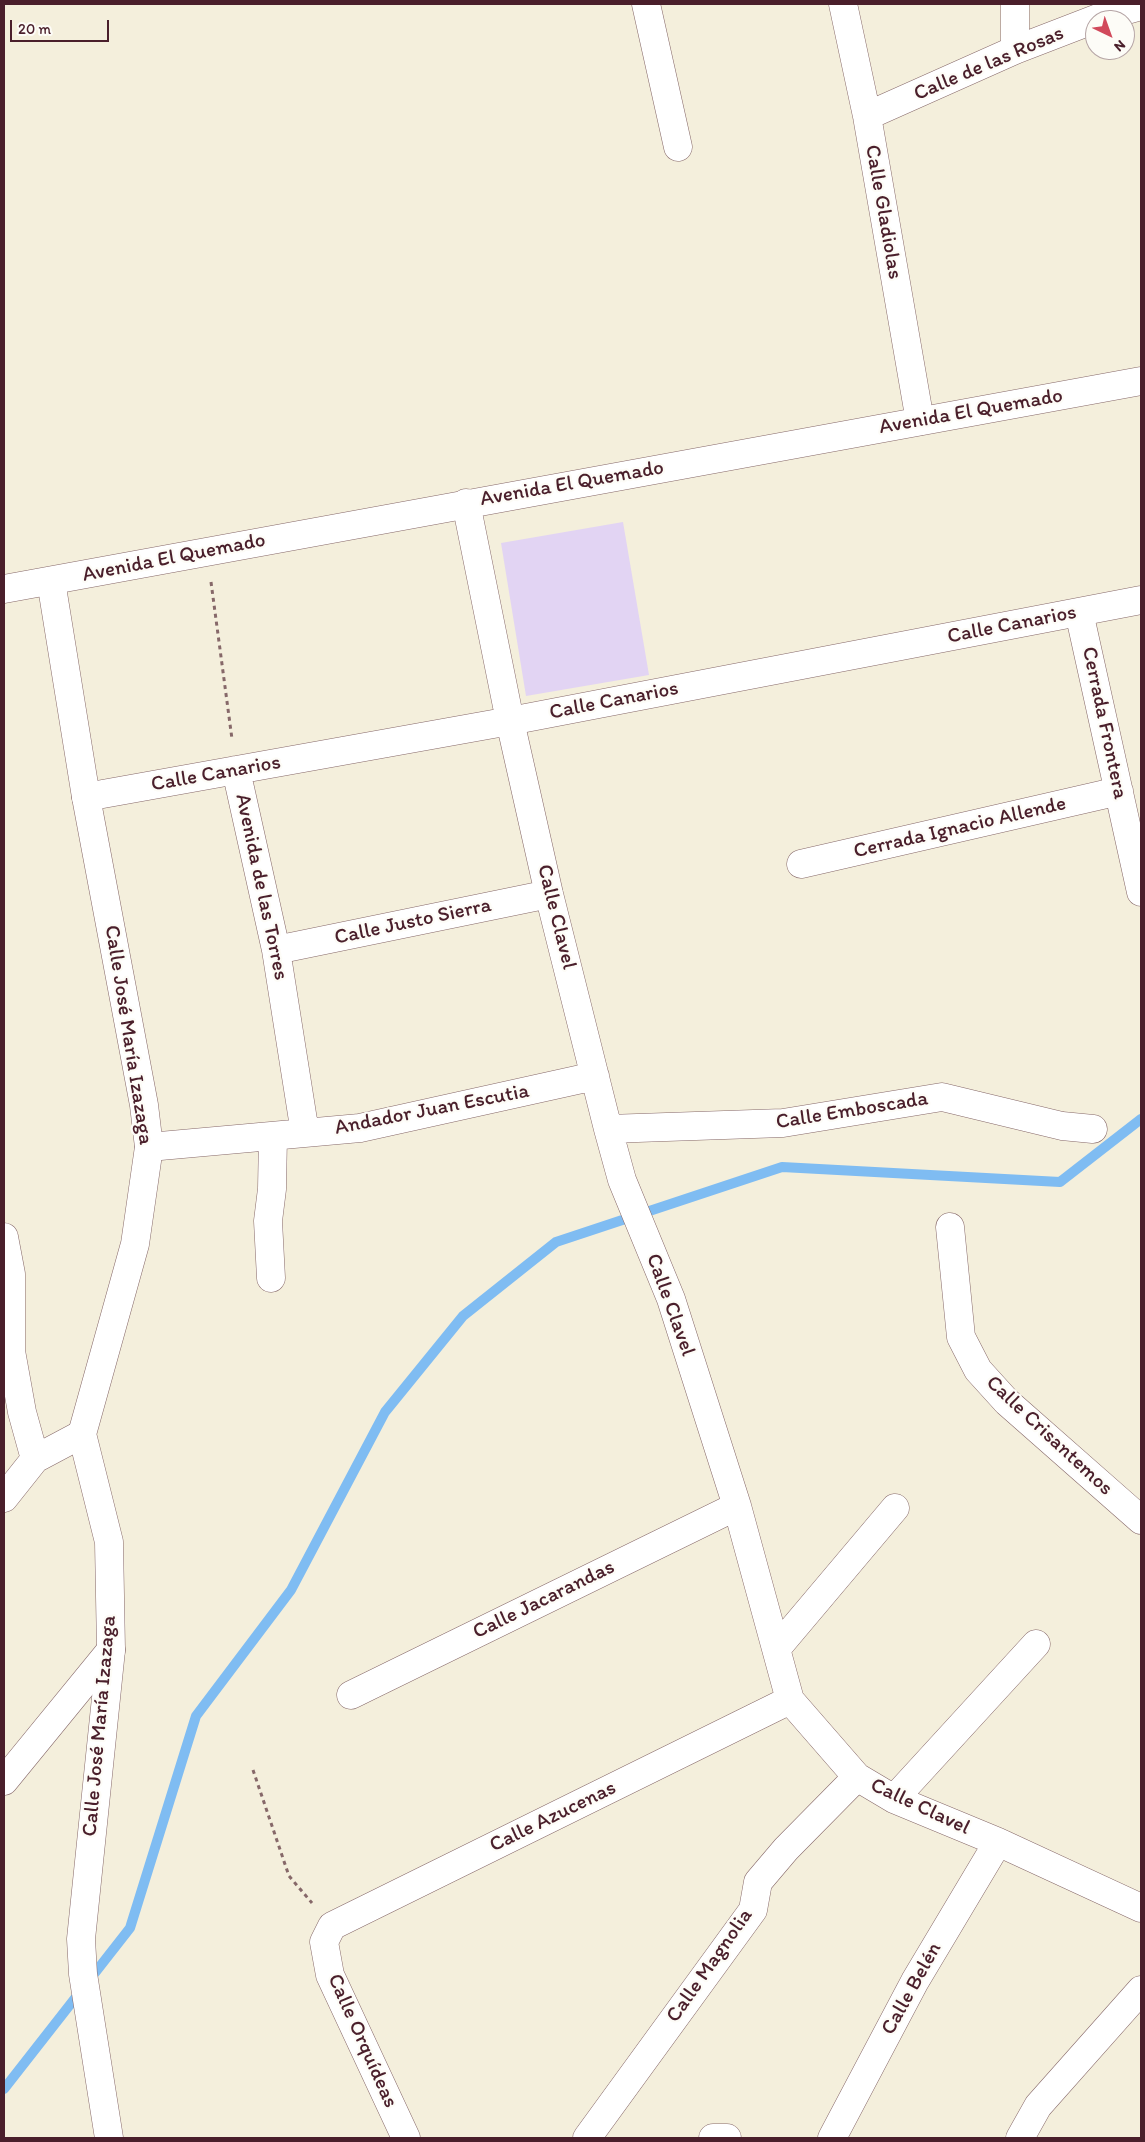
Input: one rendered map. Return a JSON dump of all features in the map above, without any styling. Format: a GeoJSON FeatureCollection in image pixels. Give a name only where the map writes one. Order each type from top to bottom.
{"type":"FeatureCollection","features":[{"type":"Feature","properties":{"kind":"street"},"geometry":{"type":"LineString","coordinates":[[646,4],[678,147]]}},
{"type":"Feature","properties":{"kind":"street","name":"Calle Gladiolas"},"geometry":{"type":"LineString","coordinates":[[843,4],[867,116],[920,421]]}},
{"type":"Feature","properties":{"kind":"street"},"geometry":{"type":"LineString","coordinates":[[1015,4],[1015,50]]}},
{"type":"Feature","properties":{"kind":"street","name":"Calle de las Rosas"},"geometry":{"type":"LineString","coordinates":[[867,116],[1015,50],[1098,18],[1141,6]]}},
{"type":"Feature","properties":{"kind":"street","name":"Avenida El Quemado"},"geometry":{"type":"LineString","coordinates":[[4,589],[1141,381]]}},
{"type":"Feature","properties":{"kind":"street","name":"Calle Clavel"},"geometry":{"type":"LineString","coordinates":[[466,503],[510,721],[549,894],[608,1129],[622,1180],[671,1299],[737,1506],[790,1700],[857,1776],[894,1799],[998,1842],[1141,1908]]}},
{"type":"Feature","properties":{"kind":"street","name":"Calle José María Izazaga"},"geometry":{"type":"LineString","coordinates":[[51,581],[86,797],[144,1105],[149,1147],[135,1244],[82,1434],[109,1542],[110,1650],[81,1939],[83,1974],[109,2138]]}},
{"type":"Feature","properties":{"kind":"street","name":"Calle Canarios"},"geometry":{"type":"LineString","coordinates":[[86,797],[510,721],[1141,600]]}},
{"type":"Feature","properties":{"kind":"street","name":"Cerrada Frontera"},"geometry":{"type":"LineString","coordinates":[[1079,612],[1141,892]]}},
{"type":"Feature","properties":{"kind":"street","name":"Avenida de las Torres"},"geometry":{"type":"LineString","coordinates":[[236,770],[276,950],[305,1133]]}},
{"type":"Feature","properties":{"kind":"street","name":"Cerrada Ignacio Allende"},"geometry":{"type":"LineString","coordinates":[[801,864],[1119,791]]}},
{"type":"Feature","properties":{"kind":"street","name":"Calle Justo Sierra"},"geometry":{"type":"LineString","coordinates":[[276,950],[549,894]]}},
{"type":"Feature","properties":{"kind":"street","name":"Andador Juan Escutia"},"geometry":{"type":"LineString","coordinates":[[149,1147],[360,1128],[595,1076]]}},
{"type":"Feature","properties":{"kind":"street","name":"Calle Emboscada"},"geometry":{"type":"LineString","coordinates":[[608,1129],[783,1123],[942,1097],[1062,1126],[1093,1129]]}},
{"type":"Feature","properties":{"kind":"street"},"geometry":{"type":"LineString","coordinates":[[271,1278],[268,1221],[272,1188],[274,1136]]}},
{"type":"Feature","properties":{"kind":"street","name":"Calle Crisantemos"},"geometry":{"type":"LineString","coordinates":[[950,1227],[962,1337],[978,1370],[1007,1402],[1141,1520]]}},
{"type":"Feature","properties":{"kind":"street"},"geometry":{"type":"LineString","coordinates":[[4,1238],[11,1274],[11,1351],[22,1412],[36,1459]]}},
{"type":"Feature","properties":{"kind":"street"},"geometry":{"type":"LineString","coordinates":[[4,1498],[36,1459],[82,1434]]}},
{"type":"Feature","properties":{"kind":"street","name":"Calle Jacarandas"},"geometry":{"type":"LineString","coordinates":[[351,1695],[737,1506]]}},
{"type":"Feature","properties":{"kind":"street"},"geometry":{"type":"LineString","coordinates":[[777,1648],[895,1508]]}},
{"type":"Feature","properties":{"kind":"street"},"geometry":{"type":"LineString","coordinates":[[894,1799],[1036,1644]]}},
{"type":"Feature","properties":{"kind":"street"},"geometry":{"type":"LineString","coordinates":[[4,1782],[110,1650]]}},
{"type":"Feature","properties":{"kind":"street","name":"Calle Azucenas"},"geometry":{"type":"LineString","coordinates":[[328,1934],[790,1700]]}},
{"type":"Feature","properties":{"kind":"street","name":"Calle Magnolia"},"geometry":{"type":"LineString","coordinates":[[586,2138],[753,1910],[758,1882],[786,1849],[857,1776]]}},
{"type":"Feature","properties":{"kind":"street","name":"Calle Belén"},"geometry":{"type":"LineString","coordinates":[[832,2138],[915,1981],[998,1842]]}},
{"type":"Feature","properties":{"kind":"street","name":"Calle Orquídeas"},"geometry":{"type":"LineString","coordinates":[[328,1934],[330,1975],[406,2138]]}},
{"type":"Feature","properties":{"kind":"street"},"geometry":{"type":"LineString","coordinates":[[1020,2138],[1038,2106],[1141,1990]]}},
{"type":"Feature","properties":{"kind":"street"},"geometry":{"type":"LineString","coordinates":[[713,2138],[727,2138]]}},
{"type":"Feature","properties":{"kind":"path","name":"Avenida de las Torres"},"geometry":{"type":"LineString","coordinates":[[207,552],[236,770]]}},
{"type":"Feature","properties":{"kind":"path"},"geometry":{"type":"LineString","coordinates":[[253,1770],[289,1876],[328,1934]]}},
{"type":"Feature","properties":{"kind":"shaded area"},"geometry":{"type":"Polygon","coordinates":[[[623,522],[649,675],[526,696],[501,543],[623,522]]]}},
{"type":"Feature","properties":{"kind":"waterway"},"geometry":{"type":"LineString","coordinates":[[4,2089],[130,1928],[196,1716],[291,1590],[385,1412],[463,1316],[556,1242],[782,1167],[1060,1182],[1141,1119]]}}]}
